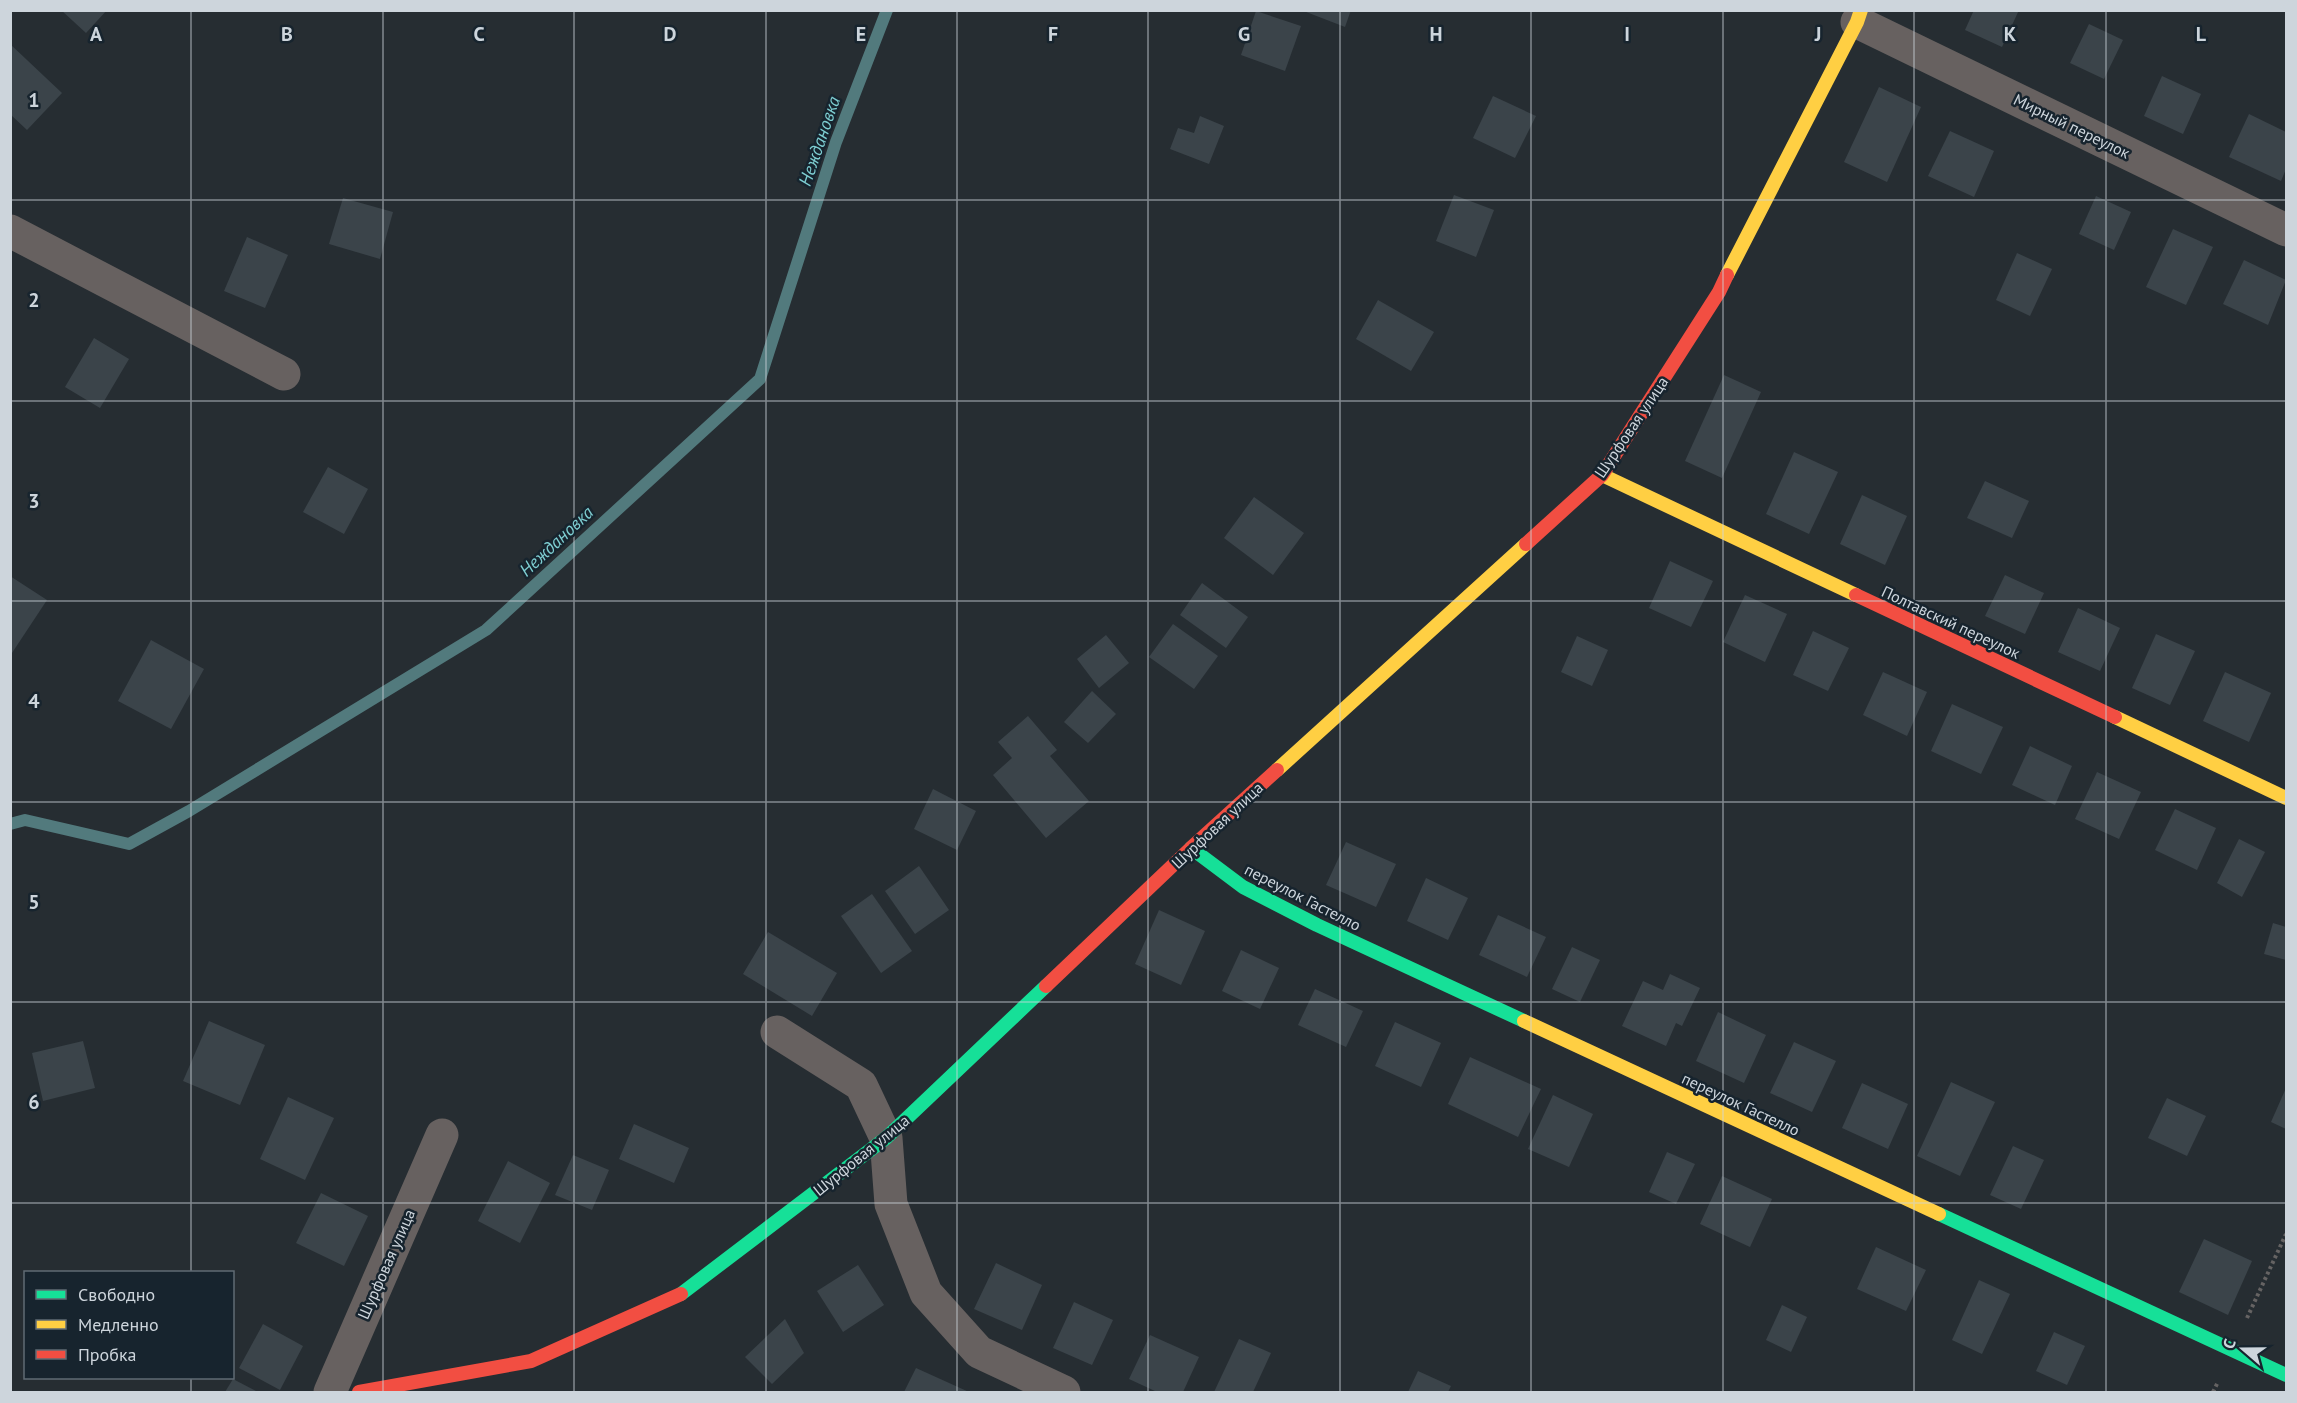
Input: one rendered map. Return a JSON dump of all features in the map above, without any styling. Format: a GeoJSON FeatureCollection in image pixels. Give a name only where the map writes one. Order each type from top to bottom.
{"type":"FeatureCollection","features":[{"type":"Feature","properties":{"kind":"street","name":"Мирный переулок"},"geometry":{"type":"LineString","coordinates":[[1859,16],[2286,230]]}},
{"type":"Feature","properties":{"kind":"street","name":"Шурфовая улица"},"geometry":{"type":"LineString","coordinates":[[359,1392],[531,1361],[683,1293],[886,1138],[1191,848],[1602,475],[1719,292],[1859,16]]}},
{"type":"Feature","properties":{"kind":"street"},"geometry":{"type":"LineString","coordinates":[[10,231],[284,374]]}},
{"type":"Feature","properties":{"kind":"street","name":"Полтавский переулок"},"geometry":{"type":"LineString","coordinates":[[1602,475],[2286,798]]}},
{"type":"Feature","properties":{"kind":"street","name":"переулок Гастелло"},"geometry":{"type":"LineString","coordinates":[[1191,848],[1243,887],[1317,925],[2281,1374]]}},
{"type":"Feature","properties":{"kind":"street"},"geometry":{"type":"LineString","coordinates":[[777,1032],[861,1084],[886,1138],[891,1204],[927,1293],[979,1352],[1064,1392]]}},
{"type":"Feature","properties":{"kind":"street","name":"Шурфовая улица"},"geometry":{"type":"LineString","coordinates":[[330,1392],[442,1135]]}},
{"type":"Feature","properties":{"kind":"path"},"geometry":{"type":"LineString","coordinates":[[2213,1392],[2286,1234]]}},
{"type":"Feature","properties":{"kind":"building"},"geometry":{"type":"Polygon","coordinates":[[[61,10],[107,10],[86,33],[61,10]]]}},
{"type":"Feature","properties":{"kind":"building"},"geometry":{"type":"Polygon","coordinates":[[[1301,10],[1351,10],[1345,27],[1301,10]]]}},
{"type":"Feature","properties":{"kind":"building"},"geometry":{"type":"Polygon","coordinates":[[[1974,10],[2019,10],[2002,47],[1965,30],[1974,10]]]}},
{"type":"Feature","properties":{"kind":"building"},"geometry":{"type":"Polygon","coordinates":[[[1256,11],[1301,26],[1285,71],[1241,55],[1256,11]]]}},
{"type":"Feature","properties":{"kind":"building"},"geometry":{"type":"Polygon","coordinates":[[[2089,24],[2123,40],[2104,79],[2070,63],[2089,24]]]}},
{"type":"Feature","properties":{"kind":"building"},"geometry":{"type":"Polygon","coordinates":[[[10,44],[62,93],[27,130],[10,114],[10,44]]]}},
{"type":"Feature","properties":{"kind":"building"},"geometry":{"type":"Polygon","coordinates":[[[2162,76],[2201,94],[2183,134],[2144,116],[2162,76]]]}},
{"type":"Feature","properties":{"kind":"building"},"geometry":{"type":"Polygon","coordinates":[[[1879,87],[1921,107],[1887,182],[1844,162],[1879,87]]]}},
{"type":"Feature","properties":{"kind":"building"},"geometry":{"type":"Polygon","coordinates":[[[1493,96],[1536,116],[1515,158],[1473,138],[1493,96]]]}},
{"type":"Feature","properties":{"kind":"building"},"geometry":{"type":"Polygon","coordinates":[[[2249,114],[2286,132],[2286,169],[2281,181],[2229,157],[2249,114]]]}},
{"type":"Feature","properties":{"kind":"building"},"geometry":{"type":"Polygon","coordinates":[[[1200,116],[1224,126],[1209,164],[1170,149],[1178,128],[1194,133],[1200,116]]]}},
{"type":"Feature","properties":{"kind":"building"},"geometry":{"type":"Polygon","coordinates":[[[1950,131],[1994,151],[1974,197],[1928,176],[1950,131]]]}},
{"type":"Feature","properties":{"kind":"building"},"geometry":{"type":"Polygon","coordinates":[[[1454,195],[1494,210],[1476,257],[1436,241],[1454,195]]]}},
{"type":"Feature","properties":{"kind":"building"},"geometry":{"type":"Polygon","coordinates":[[[2096,196],[2131,212],[2114,250],[2079,234],[2096,196]]]}},
{"type":"Feature","properties":{"kind":"building"},"geometry":{"type":"Polygon","coordinates":[[[343,198],[393,212],[380,259],[329,244],[343,198]]]}},
{"type":"Feature","properties":{"kind":"building"},"geometry":{"type":"Polygon","coordinates":[[[2173,229],[2213,247],[2186,305],[2146,287],[2173,229]]]}},
{"type":"Feature","properties":{"kind":"building"},"geometry":{"type":"Polygon","coordinates":[[[247,237],[288,255],[265,308],[224,291],[247,237]]]}},
{"type":"Feature","properties":{"kind":"building"},"geometry":{"type":"Polygon","coordinates":[[[2017,253],[2052,269],[2030,316],[1996,300],[2017,253]]]}},
{"type":"Feature","properties":{"kind":"building"},"geometry":{"type":"Polygon","coordinates":[[[2244,260],[2286,280],[2268,325],[2223,304],[2244,260]]]}},
{"type":"Feature","properties":{"kind":"building"},"geometry":{"type":"Polygon","coordinates":[[[1378,300],[1434,332],[1411,371],[1356,339],[1378,300]]]}},
{"type":"Feature","properties":{"kind":"building"},"geometry":{"type":"Polygon","coordinates":[[[94,338],[129,359],[100,408],[65,387],[94,338]]]}},
{"type":"Feature","properties":{"kind":"building"},"geometry":{"type":"Polygon","coordinates":[[[1724,375],[1761,392],[1722,478],[1685,461],[1724,375]]]}},
{"type":"Feature","properties":{"kind":"building"},"geometry":{"type":"Polygon","coordinates":[[[1794,452],[1838,472],[1809,534],[1766,514],[1794,452]]]}},
{"type":"Feature","properties":{"kind":"building"},"geometry":{"type":"Polygon","coordinates":[[[328,467],[368,489],[344,534],[303,512],[328,467]]]}},
{"type":"Feature","properties":{"kind":"building"},"geometry":{"type":"Polygon","coordinates":[[[1985,481],[2029,501],[2012,538],[1967,518],[1985,481]]]}},
{"type":"Feature","properties":{"kind":"building"},"geometry":{"type":"Polygon","coordinates":[[[1862,495],[1907,516],[1885,565],[1840,544],[1862,495]]]}},
{"type":"Feature","properties":{"kind":"building"},"geometry":{"type":"Polygon","coordinates":[[[1254,497],[1304,533],[1273,575],[1224,538],[1254,497]]]}},
{"type":"Feature","properties":{"kind":"building"},"geometry":{"type":"Polygon","coordinates":[[[1670,561],[1713,581],[1691,627],[1649,608],[1670,561]]]}},
{"type":"Feature","properties":{"kind":"building"},"geometry":{"type":"Polygon","coordinates":[[[2005,575],[2044,593],[2025,634],[1985,616],[2005,575]]]}},
{"type":"Feature","properties":{"kind":"building"},"geometry":{"type":"Polygon","coordinates":[[[10,576],[47,600],[10,656],[10,576]]]}},
{"type":"Feature","properties":{"kind":"building"},"geometry":{"type":"Polygon","coordinates":[[[1202,583],[1248,617],[1226,648],[1180,615],[1202,583]]]}},
{"type":"Feature","properties":{"kind":"building"},"geometry":{"type":"Polygon","coordinates":[[[1745,595],[1787,614],[1765,662],[1723,642],[1745,595]]]}},
{"type":"Feature","properties":{"kind":"building"},"geometry":{"type":"Polygon","coordinates":[[[2078,608],[2120,628],[2100,671],[2058,652],[2078,608]]]}},
{"type":"Feature","properties":{"kind":"building"},"geometry":{"type":"Polygon","coordinates":[[[1173,624],[1218,656],[1194,689],[1149,657],[1173,624]]]}},
{"type":"Feature","properties":{"kind":"building"},"geometry":{"type":"Polygon","coordinates":[[[1813,631],[1849,648],[1828,691],[1793,675],[1813,631]]]}},
{"type":"Feature","properties":{"kind":"building"},"geometry":{"type":"Polygon","coordinates":[[[2156,634],[2195,651],[2170,705],[2132,688],[2156,634]]]}},
{"type":"Feature","properties":{"kind":"building"},"geometry":{"type":"Polygon","coordinates":[[[1106,635],[1129,663],[1099,688],[1077,659],[1106,635]]]}},
{"type":"Feature","properties":{"kind":"building"},"geometry":{"type":"Polygon","coordinates":[[[1577,636],[1608,650],[1592,686],[1561,672],[1577,636]]]}},
{"type":"Feature","properties":{"kind":"building"},"geometry":{"type":"Polygon","coordinates":[[[151,640],[204,669],[171,729],[118,701],[151,640]]]}},
{"type":"Feature","properties":{"kind":"building"},"geometry":{"type":"Polygon","coordinates":[[[1883,672],[1927,692],[1907,736],[1863,715],[1883,672]]]}},
{"type":"Feature","properties":{"kind":"building"},"geometry":{"type":"Polygon","coordinates":[[[2225,672],[2271,693],[2249,742],[2203,721],[2225,672]]]}},
{"type":"Feature","properties":{"kind":"building"},"geometry":{"type":"Polygon","coordinates":[[[1092,691],[1116,714],[1088,743],[1064,722],[1092,691]]]}},
{"type":"Feature","properties":{"kind":"building"},"geometry":{"type":"Polygon","coordinates":[[[1952,704],[2003,727],[1981,774],[1931,751],[1952,704]]]}},
{"type":"Feature","properties":{"kind":"building"},"geometry":{"type":"Polygon","coordinates":[[[1028,716],[1057,750],[1050,756],[1089,801],[1046,838],[993,775],[1012,758],[998,742],[1028,716]]]}},
{"type":"Feature","properties":{"kind":"building"},"geometry":{"type":"Polygon","coordinates":[[[2030,746],[2072,766],[2055,805],[2012,785],[2030,746]]]}},
{"type":"Feature","properties":{"kind":"building"},"geometry":{"type":"Polygon","coordinates":[[[2097,772],[2141,792],[2119,839],[2075,819],[2097,772]]]}},
{"type":"Feature","properties":{"kind":"building"},"geometry":{"type":"Polygon","coordinates":[[[933,789],[976,811],[957,850],[914,829],[933,789]]]}},
{"type":"Feature","properties":{"kind":"building"},"geometry":{"type":"Polygon","coordinates":[[[2175,809],[2216,828],[2197,870],[2155,850],[2175,809]]]}},
{"type":"Feature","properties":{"kind":"building"},"geometry":{"type":"Polygon","coordinates":[[[2239,839],[2265,852],[2242,897],[2217,883],[2239,839]]]}},
{"type":"Feature","properties":{"kind":"building"},"geometry":{"type":"Polygon","coordinates":[[[1346,842],[1396,864],[1376,907],[1326,885],[1346,842]]]}},
{"type":"Feature","properties":{"kind":"building"},"geometry":{"type":"Polygon","coordinates":[[[919,866],[949,910],[915,934],[885,891],[919,866]]]}},
{"type":"Feature","properties":{"kind":"building"},"geometry":{"type":"Polygon","coordinates":[[[1426,878],[1468,898],[1448,940],[1407,921],[1426,878]]]}},
{"type":"Feature","properties":{"kind":"building"},"geometry":{"type":"Polygon","coordinates":[[[872,894],[912,951],[881,973],[841,916],[872,894]]]}},
{"type":"Feature","properties":{"kind":"building"},"geometry":{"type":"Polygon","coordinates":[[[1159,910],[1205,931],[1181,985],[1135,964],[1159,910]]]}},
{"type":"Feature","properties":{"kind":"building"},"geometry":{"type":"Polygon","coordinates":[[[1498,915],[1546,937],[1527,977],[1479,955],[1498,915]]]}},
{"type":"Feature","properties":{"kind":"building"},"geometry":{"type":"Polygon","coordinates":[[[2273,923],[2286,927],[2286,960],[2264,954],[2273,923]]]}},
{"type":"Feature","properties":{"kind":"building"},"geometry":{"type":"Polygon","coordinates":[[[768,932],[837,973],[812,1016],[743,974],[768,932]]]}},
{"type":"Feature","properties":{"kind":"building"},"geometry":{"type":"Polygon","coordinates":[[[1572,947],[1600,960],[1580,1002],[1552,989],[1572,947]]]}},
{"type":"Feature","properties":{"kind":"building"},"geometry":{"type":"Polygon","coordinates":[[[1241,950],[1279,968],[1260,1009],[1222,991],[1241,950]]]}},
{"type":"Feature","properties":{"kind":"building"},"geometry":{"type":"Polygon","coordinates":[[[1670,974],[1700,988],[1682,1026],[1676,1023],[1666,1046],[1622,1026],[1643,981],[1663,990],[1670,974]]]}},
{"type":"Feature","properties":{"kind":"building"},"geometry":{"type":"Polygon","coordinates":[[[1315,989],[1363,1011],[1346,1047],[1298,1025],[1315,989]]]}},
{"type":"Feature","properties":{"kind":"building"},"geometry":{"type":"Polygon","coordinates":[[[1718,1012],[1766,1035],[1744,1083],[1696,1061],[1718,1012]]]}},
{"type":"Feature","properties":{"kind":"building"},"geometry":{"type":"Polygon","coordinates":[[[209,1021],[265,1045],[240,1105],[183,1081],[209,1021]]]}},
{"type":"Feature","properties":{"kind":"building"},"geometry":{"type":"Polygon","coordinates":[[[1395,1022],[1441,1043],[1421,1087],[1375,1066],[1395,1022]]]}},
{"type":"Feature","properties":{"kind":"building"},"geometry":{"type":"Polygon","coordinates":[[[83,1041],[95,1088],[43,1101],[32,1053],[83,1041]]]}},
{"type":"Feature","properties":{"kind":"building"},"geometry":{"type":"Polygon","coordinates":[[[1794,1042],[1836,1061],[1812,1112],[1770,1093],[1794,1042]]]}},
{"type":"Feature","properties":{"kind":"building"},"geometry":{"type":"Polygon","coordinates":[[[1470,1057],[1541,1089],[1518,1137],[1448,1104],[1470,1057]]]}},
{"type":"Feature","properties":{"kind":"building"},"geometry":{"type":"Polygon","coordinates":[[[1951,1082],[1995,1102],[1960,1176],[1917,1156],[1951,1082]]]}},
{"type":"Feature","properties":{"kind":"building"},"geometry":{"type":"Polygon","coordinates":[[[1862,1083],[1908,1104],[1888,1149],[1842,1128],[1862,1083]]]}},
{"type":"Feature","properties":{"kind":"building"},"geometry":{"type":"Polygon","coordinates":[[[2286,1088],[2286,1129],[2271,1122],[2286,1088]]]}},
{"type":"Feature","properties":{"kind":"building"},"geometry":{"type":"Polygon","coordinates":[[[1553,1095],[1593,1114],[1569,1167],[1528,1149],[1553,1095]]]}},
{"type":"Feature","properties":{"kind":"building"},"geometry":{"type":"Polygon","coordinates":[[[288,1097],[334,1118],[305,1180],[260,1159],[288,1097]]]}},
{"type":"Feature","properties":{"kind":"building"},"geometry":{"type":"Polygon","coordinates":[[[2167,1098],[2206,1116],[2187,1156],[2148,1138],[2167,1098]]]}},
{"type":"Feature","properties":{"kind":"building"},"geometry":{"type":"Polygon","coordinates":[[[634,1124],[689,1148],[674,1183],[619,1159],[634,1124]]]}},
{"type":"Feature","properties":{"kind":"building"},"geometry":{"type":"Polygon","coordinates":[[[2013,1146],[2044,1160],[2021,1209],[1990,1195],[2013,1146]]]}},
{"type":"Feature","properties":{"kind":"building"},"geometry":{"type":"Polygon","coordinates":[[[1667,1152],[1695,1164],[1676,1204],[1649,1192],[1667,1152]]]}},
{"type":"Feature","properties":{"kind":"building"},"geometry":{"type":"Polygon","coordinates":[[[573,1155],[609,1170],[592,1210],[555,1195],[573,1155]]]}},
{"type":"Feature","properties":{"kind":"building"},"geometry":{"type":"Polygon","coordinates":[[[508,1161],[550,1183],[520,1243],[478,1221],[508,1161]]]}},
{"type":"Feature","properties":{"kind":"building"},"geometry":{"type":"Polygon","coordinates":[[[1722,1176],[1772,1199],[1750,1247],[1700,1224],[1722,1176]]]}},
{"type":"Feature","properties":{"kind":"building"},"geometry":{"type":"Polygon","coordinates":[[[321,1193],[368,1216],[344,1266],[296,1243],[321,1193]]]}},
{"type":"Feature","properties":{"kind":"building"},"geometry":{"type":"Polygon","coordinates":[[[2204,1239],[2252,1261],[2228,1315],[2179,1292],[2204,1239]]]}},
{"type":"Feature","properties":{"kind":"building"},"geometry":{"type":"Polygon","coordinates":[[[1876,1247],[1926,1270],[1906,1311],[1857,1289],[1876,1247]]]}},
{"type":"Feature","properties":{"kind":"building"},"geometry":{"type":"Polygon","coordinates":[[[996,1263],[1042,1285],[1022,1330],[974,1309],[996,1263]]]}},
{"type":"Feature","properties":{"kind":"building"},"geometry":{"type":"Polygon","coordinates":[[[858,1265],[884,1305],[843,1332],[817,1291],[858,1265]]]}},
{"type":"Feature","properties":{"kind":"building"},"geometry":{"type":"Polygon","coordinates":[[[1979,1280],[2010,1294],[1982,1354],[1952,1340],[1979,1280]]]}},
{"type":"Feature","properties":{"kind":"building"},"geometry":{"type":"Polygon","coordinates":[[[1074,1302],[1113,1320],[1092,1365],[1053,1348],[1074,1302]]]}},
{"type":"Feature","properties":{"kind":"building"},"geometry":{"type":"Polygon","coordinates":[[[1782,1305],[1807,1317],[1791,1352],[1766,1340],[1782,1305]]]}},
{"type":"Feature","properties":{"kind":"building"},"geometry":{"type":"Polygon","coordinates":[[[785,1319],[804,1353],[772,1384],[745,1357],[785,1319]]]}},
{"type":"Feature","properties":{"kind":"building"},"geometry":{"type":"Polygon","coordinates":[[[263,1324],[303,1346],[280,1390],[239,1368],[263,1324]]]}},
{"type":"Feature","properties":{"kind":"building"},"geometry":{"type":"Polygon","coordinates":[[[2054,1332],[2085,1346],[2067,1385],[2036,1371],[2054,1332]]]}},
{"type":"Feature","properties":{"kind":"building"},"geometry":{"type":"Polygon","coordinates":[[[1150,1335],[1199,1357],[1183,1392],[1157,1392],[1129,1379],[1150,1335]]]}},
{"type":"Feature","properties":{"kind":"building"},"geometry":{"type":"Polygon","coordinates":[[[1239,1339],[1271,1353],[1253,1392],[1214,1392],[1239,1339]]]}},
{"type":"Feature","properties":{"kind":"building"},"geometry":{"type":"Polygon","coordinates":[[[916,1368],[969,1392],[904,1392],[916,1368]]]}},
{"type":"Feature","properties":{"kind":"building"},"geometry":{"type":"Polygon","coordinates":[[[1418,1371],[1451,1386],[1448,1392],[1408,1392],[1418,1371]]]}},
{"type":"Feature","properties":{"kind":"building"},"geometry":{"type":"Polygon","coordinates":[[[233,1379],[258,1392],[225,1392],[233,1379]]]}},
{"type":"Feature","properties":{"kind":"waterway","name":"Неждановка"},"geometry":{"type":"LineString","coordinates":[[10,824],[25,820],[129,844],[189,811],[486,630],[760,379],[836,142],[887,10]]}},
{"type":"Feature","properties":{"kind":"traffic: fast"},"geometry":{"type":"LineString","coordinates":[[1191,848],[1243,887],[1317,925],[1524,1021]]}},
{"type":"Feature","properties":{"kind":"traffic: fast"},"geometry":{"type":"LineString","coordinates":[[681,1294],[886,1138],[1046,986]]}},
{"type":"Feature","properties":{"kind":"traffic: fast"},"geometry":{"type":"LineString","coordinates":[[1939,1214],[2286,1375]]}},
{"type":"Feature","properties":{"kind":"traffic: slow"},"geometry":{"type":"LineString","coordinates":[[1727,275],[1857,22],[1861,10]]}},
{"type":"Feature","properties":{"kind":"traffic: slow"},"geometry":{"type":"LineString","coordinates":[[1602,475],[1856,595]]}},
{"type":"Feature","properties":{"kind":"traffic: slow"},"geometry":{"type":"LineString","coordinates":[[1277,770],[1526,544]]}},
{"type":"Feature","properties":{"kind":"traffic: slow"},"geometry":{"type":"LineString","coordinates":[[2115,717],[2286,798]]}},
{"type":"Feature","properties":{"kind":"traffic: slow"},"geometry":{"type":"LineString","coordinates":[[1524,1021],[1939,1214]]}},
{"type":"Feature","properties":{"kind":"traffic: jam"},"geometry":{"type":"LineString","coordinates":[[1526,544],[1602,475],[1719,292],[1727,275]]}},
{"type":"Feature","properties":{"kind":"traffic: jam"},"geometry":{"type":"LineString","coordinates":[[1856,595],[2115,717]]}},
{"type":"Feature","properties":{"kind":"traffic: jam"},"geometry":{"type":"LineString","coordinates":[[1046,986],[1277,770]]}},
{"type":"Feature","properties":{"kind":"traffic: jam"},"geometry":{"type":"LineString","coordinates":[[359,1392],[531,1361],[681,1294]]}}]}
